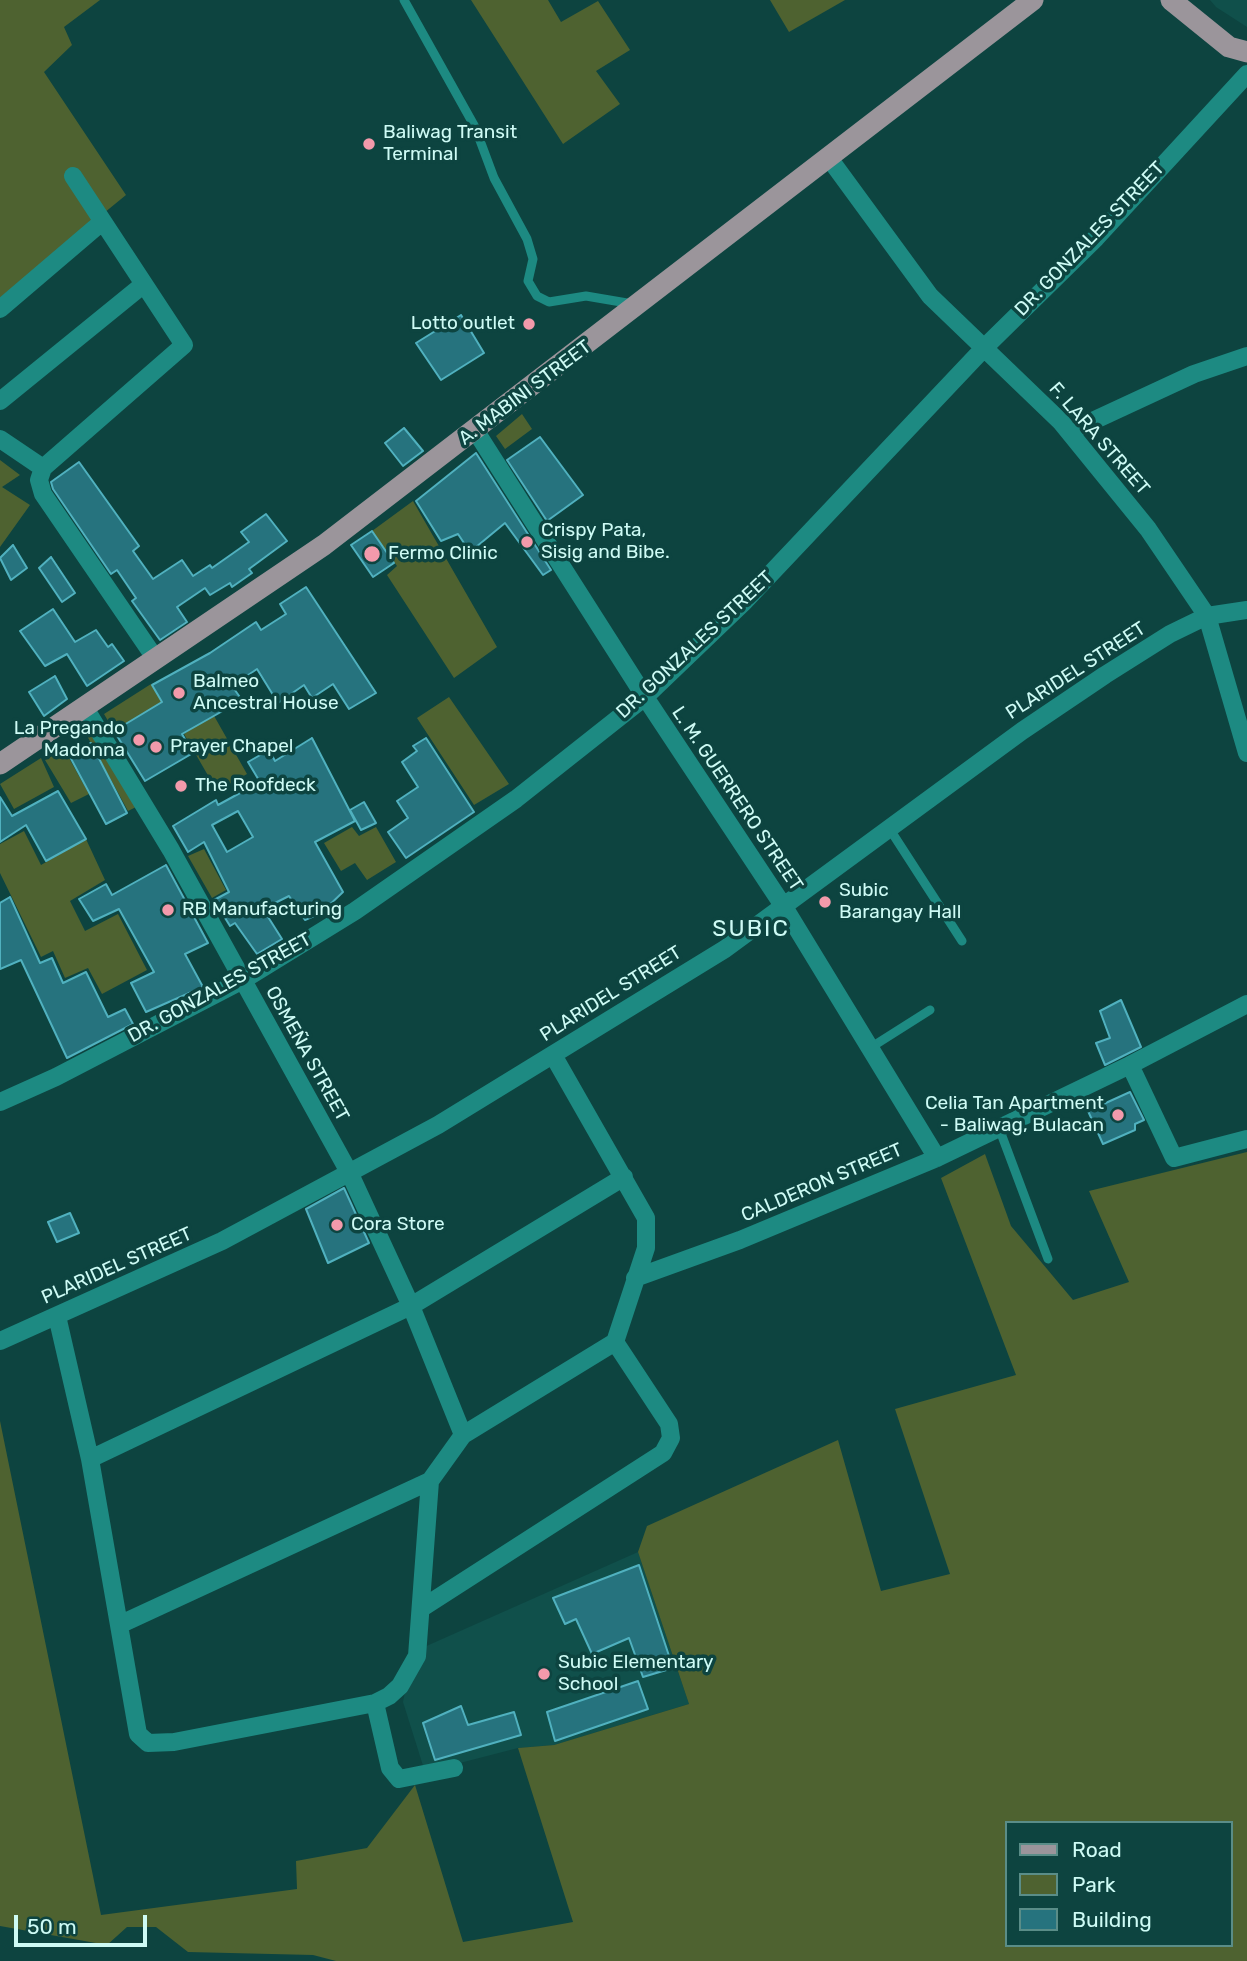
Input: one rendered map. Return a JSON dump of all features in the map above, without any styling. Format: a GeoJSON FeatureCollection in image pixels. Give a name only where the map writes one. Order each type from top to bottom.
{"type":"FeatureCollection","features":[{"type":"Feature","properties":{"kind":"main road","name":"A. MABINI STREET"},"geometry":{"type":"LineString","coordinates":[[0,764],[155,658],[279,578],[1034,0]]}},
{"type":"Feature","properties":{"kind":"main road"},"geometry":{"type":"LineString","coordinates":[[1171,0],[1229,47],[1247,52]]}},
{"type":"Feature","properties":{"kind":"street","name":"DR. GONZALES STREET"},"geometry":{"type":"LineString","coordinates":[[0,1102],[56,1077],[243,980],[355,911],[516,799],[645,697],[743,603],[985,347],[1096,238],[1247,74]]}},
{"type":"Feature","properties":{"kind":"street","name":"F. LARA STREET"},"geometry":{"type":"LineString","coordinates":[[830,158],[930,296],[1069,432],[1148,529],[1208,616],[1247,753]]}},
{"type":"Feature","properties":{"kind":"street"},"geometry":{"type":"LineString","coordinates":[[73,176],[184,345],[43,468],[39,480],[43,494],[155,658]]}},
{"type":"Feature","properties":{"kind":"street"},"geometry":{"type":"LineString","coordinates":[[0,309],[102,222]]}},
{"type":"Feature","properties":{"kind":"street"},"geometry":{"type":"LineString","coordinates":[[0,401],[144,284]]}},
{"type":"Feature","properties":{"kind":"street"},"geometry":{"type":"LineString","coordinates":[[1069,432],[1194,374],[1247,356]]}},
{"type":"Feature","properties":{"kind":"street","name":"L. M. GUERRERO STREET"},"geometry":{"type":"LineString","coordinates":[[475,430],[645,697],[784,907],[937,1158]]}},
{"type":"Feature","properties":{"kind":"street"},"geometry":{"type":"LineString","coordinates":[[0,439],[43,468]]}},
{"type":"Feature","properties":{"kind":"street","name":"PLARIDEL STREET"},"geometry":{"type":"LineString","coordinates":[[0,1341],[222,1241],[350,1174],[553,1055],[725,949],[889,828],[1105,675],[1170,634],[1208,616],[1247,610]]}},
{"type":"Feature","properties":{"kind":"street","name":"OSMEÑA STREET"},"geometry":{"type":"LineString","coordinates":[[85,708],[172,850],[350,1174],[411,1306],[463,1435]]}},
{"type":"Feature","properties":{"kind":"street","name":"CALDERON STREET"},"geometry":{"type":"LineString","coordinates":[[635,1278],[740,1240],[937,1158],[1130,1065],[1247,1004]]}},
{"type":"Feature","properties":{"kind":"street"},"geometry":{"type":"LineString","coordinates":[[121,1624],[430,1480],[463,1435],[615,1342],[646,1248],[646,1218],[553,1055]]}},
{"type":"Feature","properties":{"kind":"street"},"geometry":{"type":"LineString","coordinates":[[1130,1065],[1174,1158],[1247,1139]]}},
{"type":"Feature","properties":{"kind":"street"},"geometry":{"type":"LineString","coordinates":[[90,1459],[411,1306],[624,1177]]}},
{"type":"Feature","properties":{"kind":"street"},"geometry":{"type":"LineString","coordinates":[[57,1316],[90,1459],[121,1624],[138,1734],[148,1743],[174,1742],[375,1703],[400,1686],[417,1656],[430,1480]]}},
{"type":"Feature","properties":{"kind":"street"},"geometry":{"type":"LineString","coordinates":[[422,1608],[663,1454],[670,1438],[669,1424],[615,1342]]}},
{"type":"Feature","properties":{"kind":"street"},"geometry":{"type":"LineString","coordinates":[[375,1703],[390,1768],[399,1779],[454,1768]]}},
{"type":"Feature","properties":{"kind":"lane"},"geometry":{"type":"LineString","coordinates":[[404,0],[475,127],[494,178],[527,239],[533,259],[528,281],[537,296],[550,302],[586,296],[638,305]]}},
{"type":"Feature","properties":{"kind":"lane"},"geometry":{"type":"LineString","coordinates":[[889,828],[962,941]]}},
{"type":"Feature","properties":{"kind":"lane"},"geometry":{"type":"LineString","coordinates":[[870,1048],[930,1010]]}},
{"type":"Feature","properties":{"kind":"lane"},"geometry":{"type":"LineString","coordinates":[[999,1128],[1048,1259]]}},
{"type":"Feature","properties":{"kind":"shaded area"},"geometry":{"type":"Polygon","coordinates":[[[1210,0],[1247,0],[1247,27],[1216,7],[1210,0]]]}},
{"type":"Feature","properties":{"kind":"shaded area","name":"Subic Elementary School"},"geometry":{"type":"Polygon","coordinates":[[[638,1552],[689,1704],[554,1745],[518,1748],[425,1772],[403,1702],[413,1652],[638,1552]]]}},
{"type":"Feature","properties":{"kind":"green space"},"geometry":{"type":"Polygon","coordinates":[[[0,0],[100,0],[64,27],[72,45],[44,72],[126,195],[0,298],[0,0]]]}},
{"type":"Feature","properties":{"kind":"green space"},"geometry":{"type":"Polygon","coordinates":[[[471,0],[548,0],[561,22],[598,1],[630,50],[596,71],[620,104],[563,144],[471,0]]]}},
{"type":"Feature","properties":{"kind":"green space"},"geometry":{"type":"Polygon","coordinates":[[[770,0],[845,0],[789,32],[770,0]]]}},
{"type":"Feature","properties":{"kind":"green space"},"geometry":{"type":"Polygon","coordinates":[[[522,414],[532,429],[505,449],[496,436],[522,414]]]}},
{"type":"Feature","properties":{"kind":"green space"},"geometry":{"type":"Polygon","coordinates":[[[0,460],[20,475],[2,487],[30,505],[0,547],[0,460]]]}},
{"type":"Feature","properties":{"kind":"green space"},"geometry":{"type":"Polygon","coordinates":[[[413,501],[497,647],[454,678],[387,575],[397,566],[372,531],[413,501]]]}},
{"type":"Feature","properties":{"kind":"green space"},"geometry":{"type":"Polygon","coordinates":[[[151,684],[162,702],[114,731],[104,714],[151,684]]]}},
{"type":"Feature","properties":{"kind":"green space"},"geometry":{"type":"Polygon","coordinates":[[[449,697],[509,784],[474,805],[417,718],[449,697]]]}},
{"type":"Feature","properties":{"kind":"green space"},"geometry":{"type":"Polygon","coordinates":[[[213,714],[247,774],[217,791],[184,734],[213,714]]]}},
{"type":"Feature","properties":{"kind":"green space"},"geometry":{"type":"Polygon","coordinates":[[[95,728],[136,807],[128,811],[86,734],[95,728]]]}},
{"type":"Feature","properties":{"kind":"green space"},"geometry":{"type":"Polygon","coordinates":[[[64,749],[89,794],[71,803],[45,760],[64,749]]]}},
{"type":"Feature","properties":{"kind":"green space"},"geometry":{"type":"Polygon","coordinates":[[[41,758],[54,787],[14,809],[0,784],[41,758]]]}},
{"type":"Feature","properties":{"kind":"green space"},"geometry":{"type":"Polygon","coordinates":[[[352,827],[359,836],[376,827],[396,862],[367,880],[355,863],[341,871],[324,843],[352,827]]]}},
{"type":"Feature","properties":{"kind":"green space"},"geometry":{"type":"Polygon","coordinates":[[[24,831],[41,865],[86,839],[105,880],[70,901],[85,931],[118,914],[147,970],[102,994],[88,968],[65,978],[53,951],[41,957],[0,873],[0,844],[24,831]]]}},
{"type":"Feature","properties":{"kind":"green space"},"geometry":{"type":"Polygon","coordinates":[[[204,849],[226,890],[212,898],[188,856],[204,849]]]}},
{"type":"Feature","properties":{"kind":"green space"},"geometry":{"type":"Polygon","coordinates":[[[1247,1152],[1247,1961],[336,1961],[313,1955],[188,1952],[156,1927],[127,1927],[107,1945],[0,1926],[0,1421],[101,1915],[297,1889],[296,1861],[367,1848],[415,1785],[463,1942],[573,1922],[518,1748],[554,1745],[689,1704],[638,1552],[647,1526],[838,1440],[881,1591],[950,1574],[895,1409],[1016,1375],[941,1178],[985,1154],[1011,1226],[1073,1300],[1129,1282],[1089,1191],[1247,1152]]]}},
{"type":"Feature","properties":{"kind":"building"},"geometry":{"type":"Polygon","coordinates":[[[461,315],[484,353],[441,380],[416,343],[461,315]]]}},
{"type":"Feature","properties":{"kind":"building"},"geometry":{"type":"Polygon","coordinates":[[[404,428],[423,451],[403,466],[385,443],[404,428]]]}},
{"type":"Feature","properties":{"kind":"building"},"geometry":{"type":"Polygon","coordinates":[[[540,437],[583,495],[547,521],[507,460],[540,437]]]}},
{"type":"Feature","properties":{"kind":"building"},"geometry":{"type":"Polygon","coordinates":[[[476,453],[551,570],[543,575],[505,523],[470,552],[458,534],[441,541],[416,501],[476,453]]]}},
{"type":"Feature","properties":{"kind":"building"},"geometry":{"type":"Polygon","coordinates":[[[79,462],[139,546],[133,551],[153,579],[182,560],[193,576],[210,565],[212,568],[249,542],[241,532],[266,514],[287,541],[249,569],[252,573],[232,587],[230,583],[210,595],[205,588],[177,607],[187,622],[160,640],[132,601],[136,598],[117,570],[111,574],[53,489],[51,482],[79,462]]]}},
{"type":"Feature","properties":{"kind":"building","name":"Fermo Clinic"},"geometry":{"type":"Polygon","coordinates":[[[372,531],[394,563],[373,577],[351,545],[372,531]]]}},
{"type":"Feature","properties":{"kind":"building"},"geometry":{"type":"Polygon","coordinates":[[[13,545],[27,568],[11,580],[0,558],[13,545]]]}},
{"type":"Feature","properties":{"kind":"building"},"geometry":{"type":"Polygon","coordinates":[[[51,557],[75,593],[62,602],[39,568],[51,557]]]}},
{"type":"Feature","properties":{"kind":"building"},"geometry":{"type":"Polygon","coordinates":[[[306,587],[376,693],[349,709],[333,684],[312,698],[304,685],[278,703],[257,669],[232,686],[242,700],[182,734],[193,753],[145,781],[114,731],[162,702],[152,685],[210,653],[256,622],[261,630],[286,614],[280,604],[306,587]]]}},
{"type":"Feature","properties":{"kind":"building"},"geometry":{"type":"Polygon","coordinates":[[[53,609],[75,642],[96,630],[108,647],[112,644],[124,661],[87,686],[67,654],[45,666],[20,631],[53,609]]]}},
{"type":"Feature","properties":{"kind":"building"},"geometry":{"type":"Polygon","coordinates":[[[55,676],[67,699],[44,716],[29,692],[55,676]]]}},
{"type":"Feature","properties":{"kind":"building"},"geometry":{"type":"Polygon","coordinates":[[[312,738],[355,821],[315,842],[343,892],[321,913],[305,920],[289,896],[263,909],[282,939],[257,954],[235,923],[230,926],[214,900],[229,892],[204,842],[188,852],[173,826],[216,800],[218,805],[260,782],[248,762],[269,750],[275,761],[312,738]],[[238,811],[212,825],[227,852],[253,837],[238,811]]]}},
{"type":"Feature","properties":{"kind":"building"},"geometry":{"type":"Polygon","coordinates":[[[426,738],[474,812],[406,858],[388,832],[408,818],[397,801],[418,787],[402,762],[417,751],[413,746],[426,738]]]}},
{"type":"Feature","properties":{"kind":"building"},"geometry":{"type":"Polygon","coordinates":[[[91,743],[127,813],[106,824],[69,755],[91,743]]]}},
{"type":"Feature","properties":{"kind":"building"},"geometry":{"type":"Polygon","coordinates":[[[58,791],[86,839],[46,861],[26,825],[0,842],[0,797],[12,816],[58,791]]]}},
{"type":"Feature","properties":{"kind":"building"},"geometry":{"type":"Polygon","coordinates":[[[364,802],[376,823],[361,830],[350,810],[364,802]]]}},
{"type":"Feature","properties":{"kind":"building"},"geometry":{"type":"Polygon","coordinates":[[[166,865],[208,943],[185,954],[203,987],[146,1012],[131,983],[154,972],[119,909],[93,921],[79,899],[106,884],[112,895],[166,865]]]}},
{"type":"Feature","properties":{"kind":"building"},"geometry":{"type":"Polygon","coordinates":[[[10,897],[40,963],[52,958],[63,983],[86,972],[108,1017],[125,1009],[133,1024],[67,1058],[21,960],[0,969],[0,903],[10,897]]]}},
{"type":"Feature","properties":{"kind":"building"},"geometry":{"type":"Polygon","coordinates":[[[1121,1000],[1141,1047],[1105,1065],[1096,1043],[1110,1038],[1100,1011],[1121,1000]]]}},
{"type":"Feature","properties":{"kind":"building","name":"Celia Tan Apartment - Baliwag, Bulacan"},"geometry":{"type":"Polygon","coordinates":[[[1130,1092],[1144,1120],[1135,1124],[1135,1130],[1103,1144],[1088,1111],[1130,1092]]]}},
{"type":"Feature","properties":{"kind":"building","name":"Cora Store"},"geometry":{"type":"Polygon","coordinates":[[[344,1188],[369,1243],[328,1263],[306,1209],[344,1188]]]}},
{"type":"Feature","properties":{"kind":"building"},"geometry":{"type":"Polygon","coordinates":[[[70,1213],[79,1233],[57,1242],[48,1222],[70,1213]]]}},
{"type":"Feature","properties":{"kind":"building"},"geometry":{"type":"Polygon","coordinates":[[[639,1565],[673,1668],[643,1677],[629,1638],[592,1654],[576,1619],[565,1624],[553,1598],[639,1565]]]}},
{"type":"Feature","properties":{"kind":"building"},"geometry":{"type":"Polygon","coordinates":[[[638,1681],[648,1709],[555,1741],[547,1712],[638,1681]]]}},
{"type":"Feature","properties":{"kind":"building"},"geometry":{"type":"Polygon","coordinates":[[[461,1706],[468,1725],[514,1712],[521,1735],[435,1760],[423,1723],[461,1706]]]}},
{"type":"Feature","properties":{"kind":"place","name":"Baliwag Transit Terminal"},"geometry":{"type":"Point","coordinates":[369,144]}},
{"type":"Feature","properties":{"kind":"place","name":"Lotto outlet"},"geometry":{"type":"Point","coordinates":[529,324]}},
{"type":"Feature","properties":{"kind":"place","name":"Crispy Pata, Sisig and Bibe."},"geometry":{"type":"Point","coordinates":[527,542]}},
{"type":"Feature","properties":{"kind":"place","name":"Fermo Clinic"},"geometry":{"type":"Point","coordinates":[372,554]}},
{"type":"Feature","properties":{"kind":"place","name":"Balmeo Ancestral House"},"geometry":{"type":"Point","coordinates":[179,693]}},
{"type":"Feature","properties":{"kind":"place","name":"La Pregando Madonna"},"geometry":{"type":"Point","coordinates":[139,740]}},
{"type":"Feature","properties":{"kind":"place","name":"Prayer Chapel"},"geometry":{"type":"Point","coordinates":[156,747]}},
{"type":"Feature","properties":{"kind":"place","name":"The Roofdeck"},"geometry":{"type":"Point","coordinates":[181,786]}},
{"type":"Feature","properties":{"kind":"place","name":"Subic Barangay Hall"},"geometry":{"type":"Point","coordinates":[825,902]}},
{"type":"Feature","properties":{"kind":"place","name":"RB Manufacturing"},"geometry":{"type":"Point","coordinates":[168,910]}},
{"type":"Feature","properties":{"kind":"place","name":"Celia Tan Apartment - Baliwag, Bulacan"},"geometry":{"type":"Point","coordinates":[1118,1115]}},
{"type":"Feature","properties":{"kind":"place","name":"Cora Store"},"geometry":{"type":"Point","coordinates":[337,1225]}},
{"type":"Feature","properties":{"kind":"place","name":"Subic Elementary School"},"geometry":{"type":"Point","coordinates":[544,1674]}},
{"type":"Feature","properties":{"kind":"district","name":"SUBIC"},"geometry":{"type":"Point","coordinates":[751,929]}}]}
